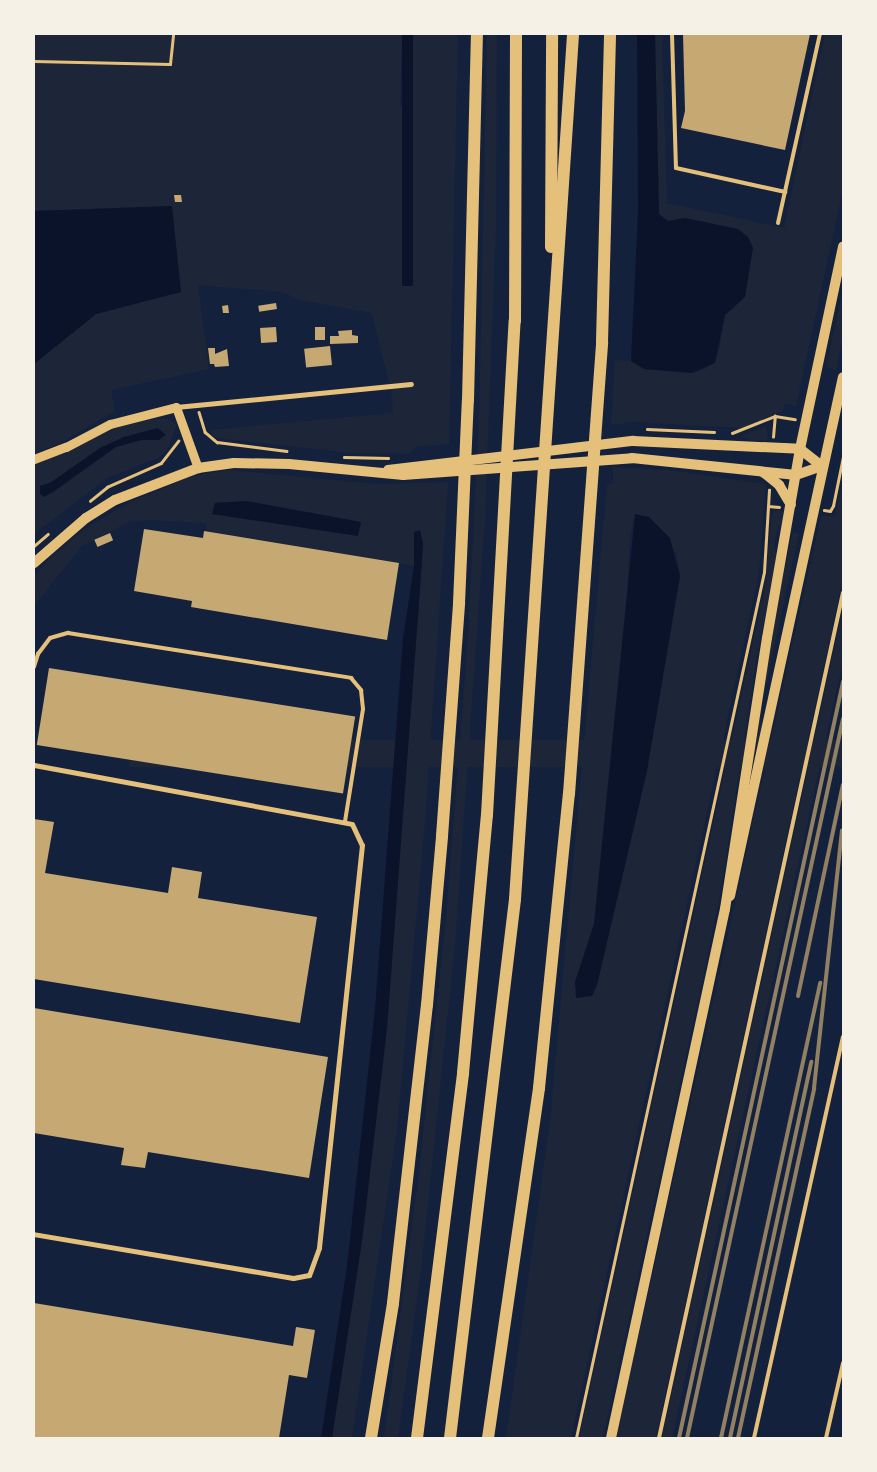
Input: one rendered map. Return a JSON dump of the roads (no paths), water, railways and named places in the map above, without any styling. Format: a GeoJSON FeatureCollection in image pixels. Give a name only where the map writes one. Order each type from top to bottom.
{"type":"FeatureCollection","features":[{"type":"Feature","properties":{"kind":"highway"},"geometry":{"type":"LineString","coordinates":[[371,1438],[393,1303],[427,1004],[442,836],[468,400],[477,34]]}},
{"type":"Feature","properties":{"kind":"highway"},"geometry":{"type":"LineString","coordinates":[[416,1438],[464,1072],[487,815],[515,320],[516,34]]}},
{"type":"Feature","properties":{"kind":"highway"},"geometry":{"type":"LineString","coordinates":[[551,370],[552,34]]}},
{"type":"Feature","properties":{"kind":"highway"},"geometry":{"type":"LineString","coordinates":[[450,1438],[515,899],[573,34]]}},
{"type":"Feature","properties":{"kind":"highway"},"geometry":{"type":"LineString","coordinates":[[488,1438],[539,1088],[570,785],[602,342],[610,34]]}},
{"type":"Feature","properties":{"kind":"main road"},"geometry":{"type":"LineString","coordinates":[[611,1438],[725,909],[767,638],[800,450],[843,247]]}},
{"type":"Feature","properties":{"kind":"main road"},"geometry":{"type":"LineString","coordinates":[[725,909],[735,882],[822,466],[843,377]]}},
{"type":"Feature","properties":{"kind":"main road"},"geometry":{"type":"LineString","coordinates":[[424,470],[633,441],[800,450],[822,466]]}},
{"type":"Feature","properties":{"kind":"main road"},"geometry":{"type":"LineString","coordinates":[[34,563],[86,518],[115,500],[198,468],[234,463],[280,464],[379,472],[632,458],[796,475],[822,466]]}},
{"type":"Feature","properties":{"kind":"main road"},"geometry":{"type":"LineString","coordinates":[[762,471],[779,485],[791,505]]}},
{"type":"Feature","properties":{"kind":"street"},"geometry":{"type":"LineString","coordinates":[[34,459],[66,447],[110,424],[196,403],[411,384]]}},
{"type":"Feature","properties":{"kind":"street"},"geometry":{"type":"LineString","coordinates":[[176,407],[188,435],[198,468]]}},
{"type":"Feature","properties":{"kind":"street"},"geometry":{"type":"LineString","coordinates":[[34,765],[345,822],[352,824],[362,845],[319,1248],[313,1270],[309,1275],[293,1278],[34,1234]]}},
{"type":"Feature","properties":{"kind":"lane"},"geometry":{"type":"LineString","coordinates":[[672,34],[676,168],[785,192]]}},
{"type":"Feature","properties":{"kind":"lane"},"geometry":{"type":"LineString","coordinates":[[778,223],[820,34]]}},
{"type":"Feature","properties":{"kind":"lane"},"geometry":{"type":"LineString","coordinates":[[659,1438],[843,593]]}},
{"type":"Feature","properties":{"kind":"lane"},"geometry":{"type":"LineString","coordinates":[[34,667],[38,654],[50,638],[68,633],[351,678],[361,690],[364,709],[345,822]]}},
{"type":"Feature","properties":{"kind":"lane"},"geometry":{"type":"LineString","coordinates":[[754,1438],[843,1037]]}},
{"type":"Feature","properties":{"kind":"lane"},"geometry":{"type":"LineString","coordinates":[[826,1438],[843,1363]]}},
{"type":"Feature","properties":{"kind":"railway"},"geometry":{"type":"LineString","coordinates":[[679,1438],[843,682]]}},
{"type":"Feature","properties":{"kind":"railway"},"geometry":{"type":"LineString","coordinates":[[687,1438],[843,719]]}},
{"type":"Feature","properties":{"kind":"railway"},"geometry":{"type":"LineString","coordinates":[[798,996],[843,785]]}},
{"type":"Feature","properties":{"kind":"railway"},"geometry":{"type":"LineString","coordinates":[[738,1438],[814,1088],[842,831]]}},
{"type":"Feature","properties":{"kind":"railway"},"geometry":{"type":"LineString","coordinates":[[721,1438],[820,983]]}},
{"type":"Feature","properties":{"kind":"railway"},"geometry":{"type":"LineString","coordinates":[[730,1438],[811,1062]]}}]}
